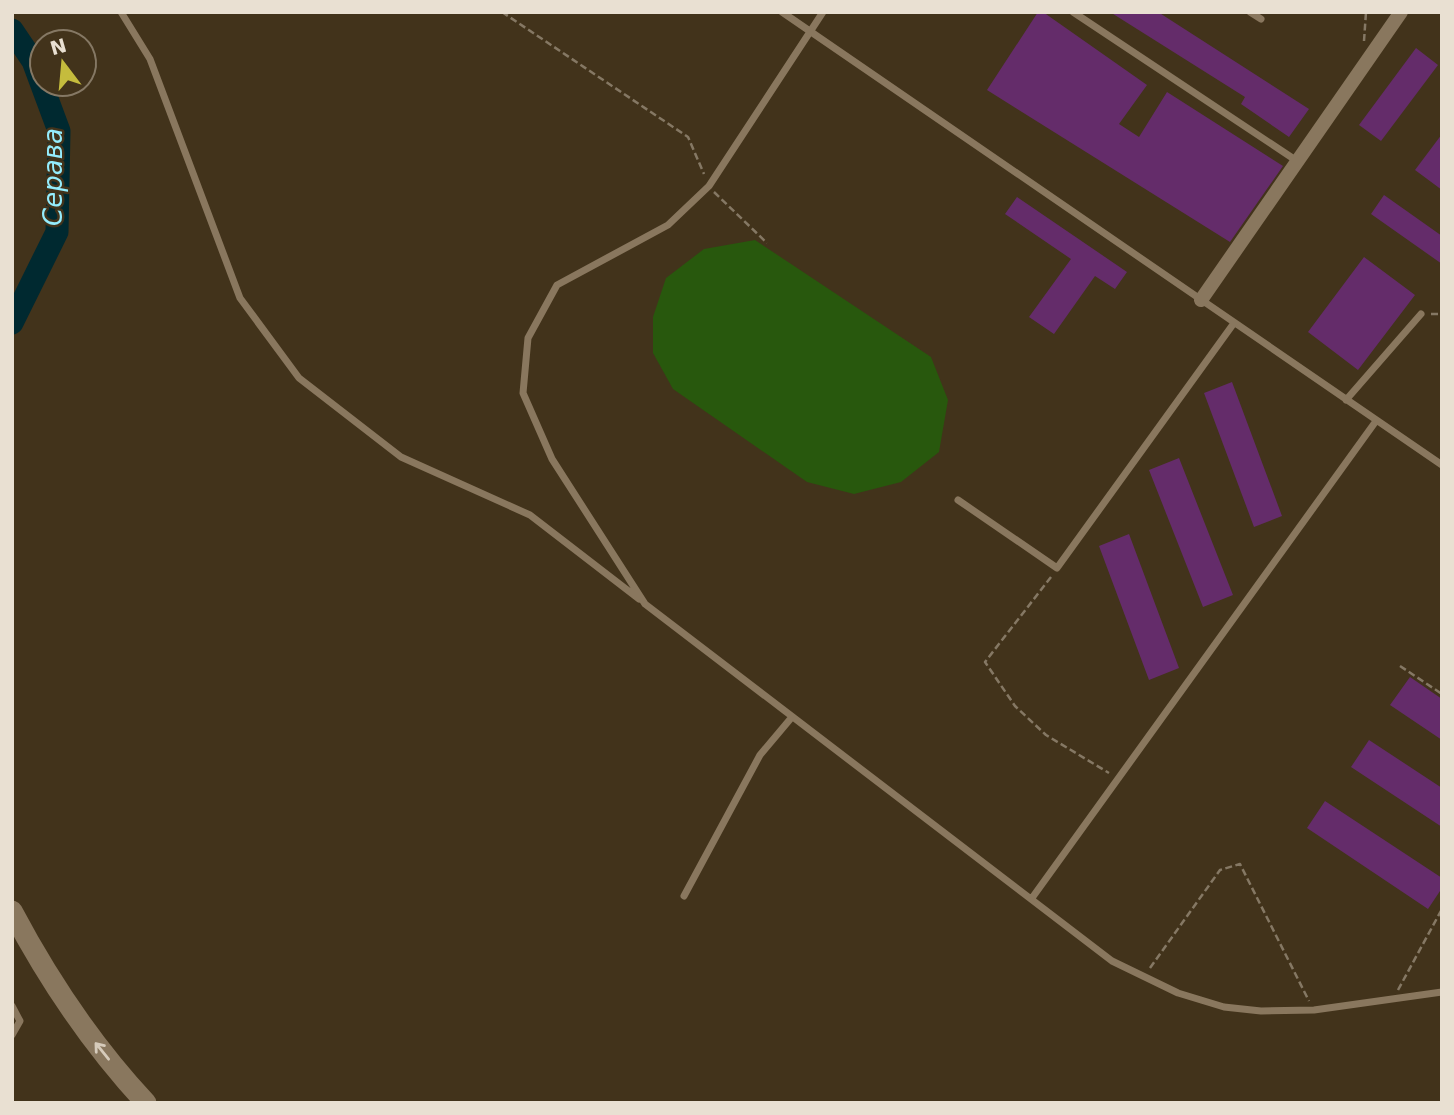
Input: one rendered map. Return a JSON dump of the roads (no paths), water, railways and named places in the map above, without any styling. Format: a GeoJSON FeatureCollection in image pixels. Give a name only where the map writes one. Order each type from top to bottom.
{"type":"FeatureCollection","features":[{"type":"Feature","properties":{"kind":"street"},"geometry":{"type":"LineString","coordinates":[[1201,300],[1401,12]]}},
{"type":"Feature","properties":{"kind":"street"},"geometry":{"type":"LineString","coordinates":[[12,911],[61,996],[96,1045],[146,1103]]}},
{"type":"Feature","properties":{"kind":"lane"},"geometry":{"type":"LineString","coordinates":[[121,12],[150,59],[240,298],[299,378],[401,457],[530,515],[1112,961],[1178,993],[1224,1007],[1261,1011],[1314,1010],[1442,992]]}},
{"type":"Feature","properties":{"kind":"lane"},"geometry":{"type":"LineString","coordinates":[[782,12],[1442,465]]}},
{"type":"Feature","properties":{"kind":"lane"},"geometry":{"type":"LineString","coordinates":[[645,604],[552,458],[542,437],[523,393],[527,338],[557,285],[668,225],[709,186],[823,12]]}},
{"type":"Feature","properties":{"kind":"lane"},"geometry":{"type":"LineString","coordinates":[[1073,12],[1297,161]]}},
{"type":"Feature","properties":{"kind":"lane"},"geometry":{"type":"LineString","coordinates":[[1250,12],[1261,19]]}},
{"type":"Feature","properties":{"kind":"lane"},"geometry":{"type":"LineString","coordinates":[[1346,400],[1421,314]]}},
{"type":"Feature","properties":{"kind":"lane"},"geometry":{"type":"LineString","coordinates":[[958,500],[1057,568],[1234,323]]}},
{"type":"Feature","properties":{"kind":"lane"},"geometry":{"type":"LineString","coordinates":[[1032,898],[1376,421]]}},
{"type":"Feature","properties":{"kind":"lane"},"geometry":{"type":"LineString","coordinates":[[684,896],[760,755],[792,717]]}},
{"type":"Feature","properties":{"kind":"lane"},"geometry":{"type":"LineString","coordinates":[[12,1006],[20,1021],[12,1035]]}},
{"type":"Feature","properties":{"kind":"waterway","name":"Серава"},"geometry":{"type":"LineString","coordinates":[[12,30],[33,61],[59,131],[57,232],[12,323]]}}]}
